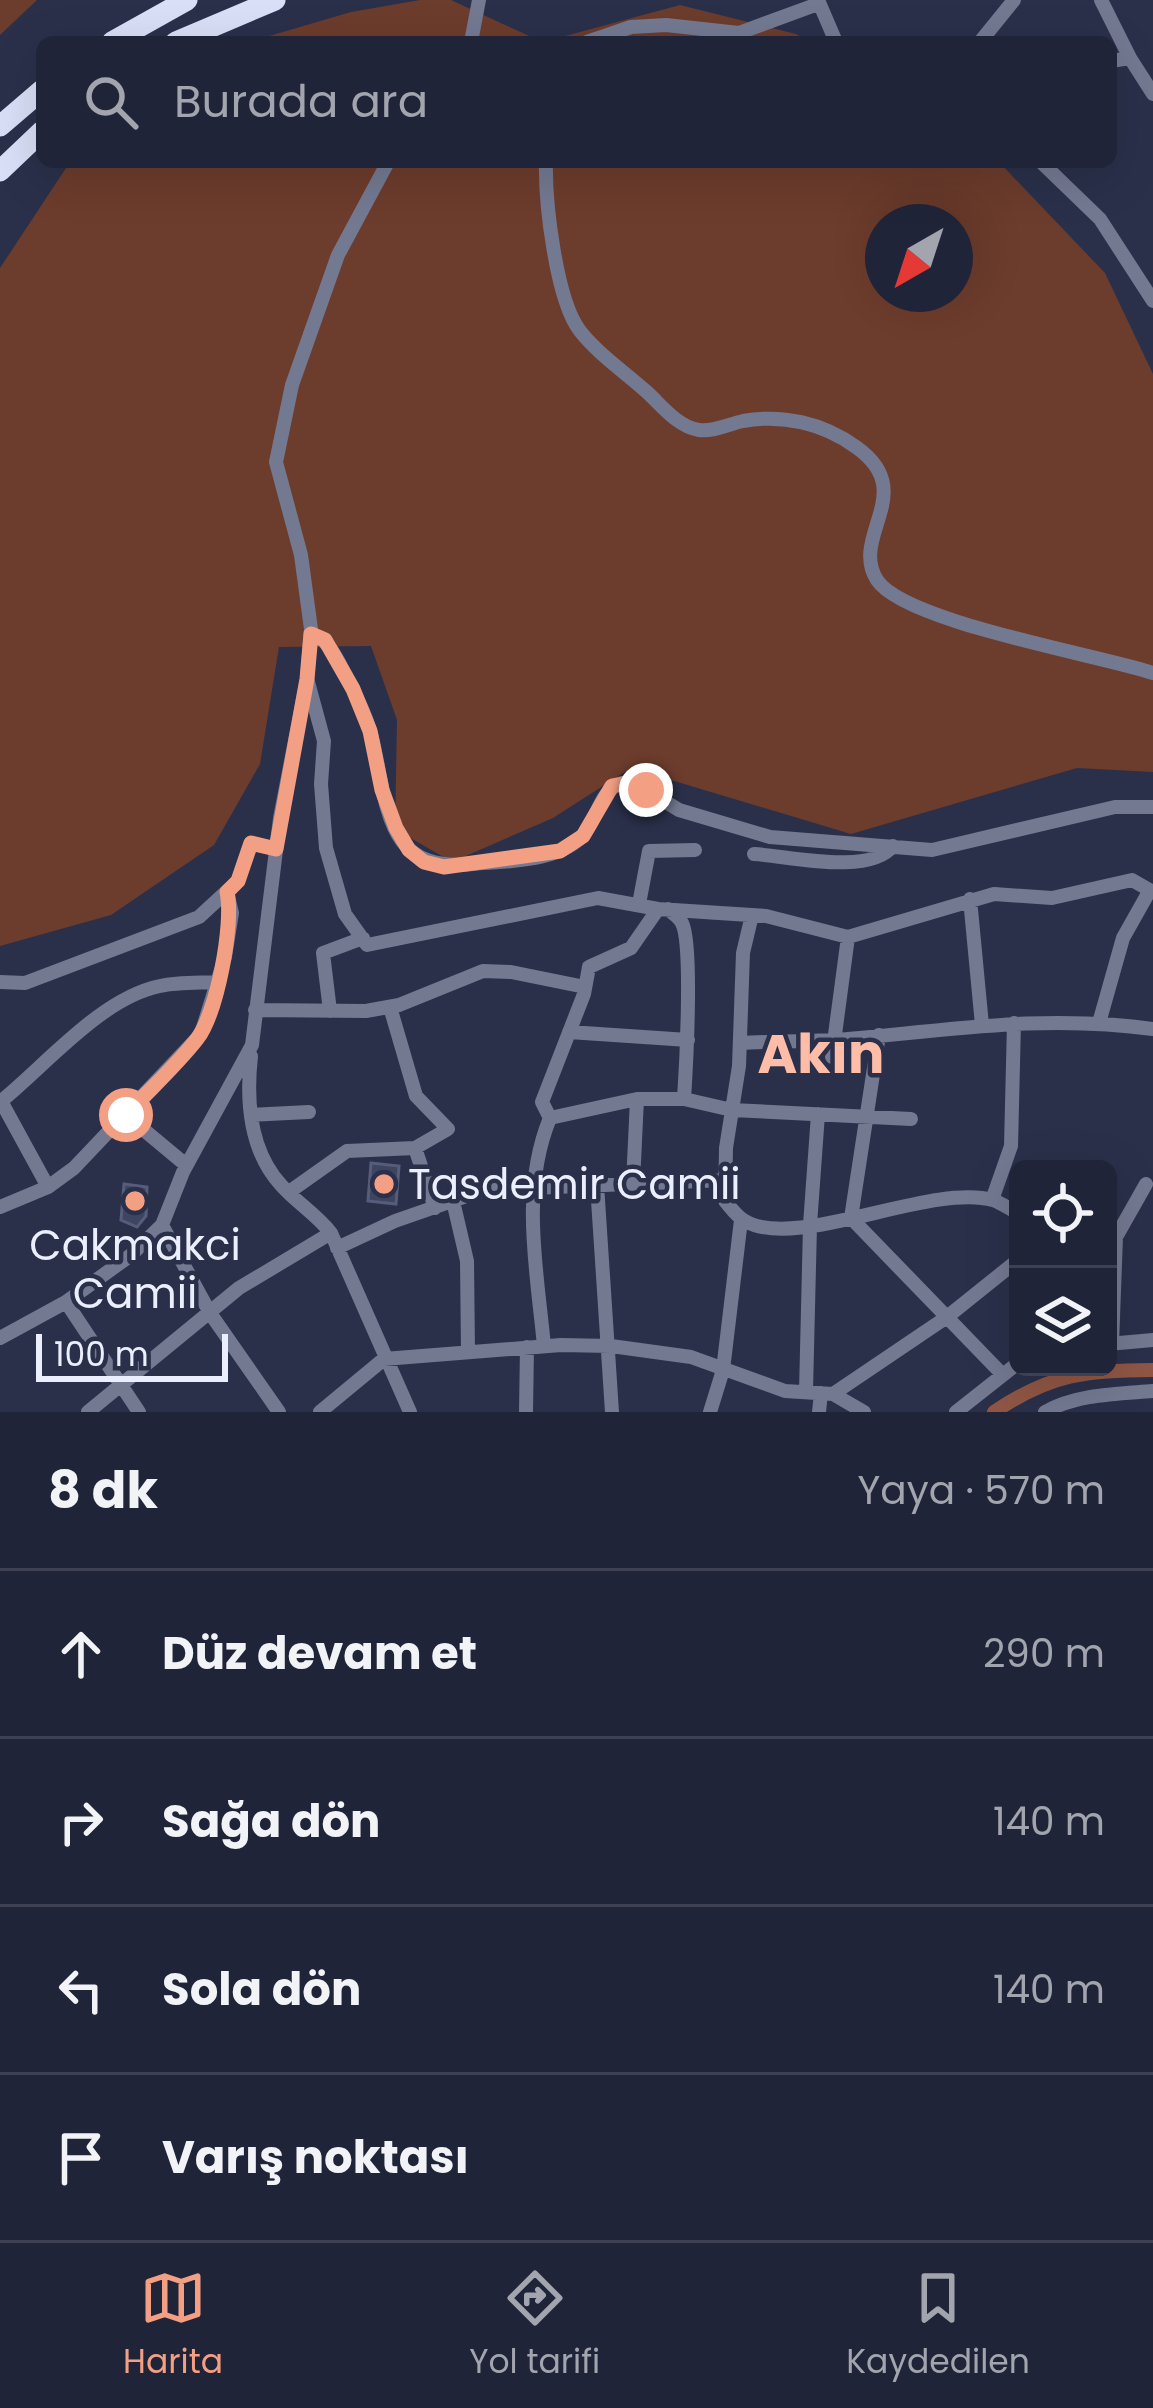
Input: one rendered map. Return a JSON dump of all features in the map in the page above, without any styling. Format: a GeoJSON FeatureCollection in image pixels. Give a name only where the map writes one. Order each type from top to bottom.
{"type":"FeatureCollection","features":[{"type":"Feature","properties":{"kind":"highway"},"geometry":{"type":"LineString","coordinates":[[123,36],[188,0]]}},
{"type":"Feature","properties":{"kind":"highway"},"geometry":{"type":"LineString","coordinates":[[187,36],[275,0]]}},
{"type":"Feature","properties":{"kind":"highway"},"geometry":{"type":"LineString","coordinates":[[0,126],[36,95]]}},
{"type":"Feature","properties":{"kind":"highway"},"geometry":{"type":"LineString","coordinates":[[0,171],[36,136]]}},
{"type":"Feature","properties":{"kind":"street"},"geometry":{"type":"LineString","coordinates":[[472,36],[479,0]]}},
{"type":"Feature","properties":{"kind":"street"},"geometry":{"type":"LineString","coordinates":[[985,36],[1014,0]]}},
{"type":"Feature","properties":{"kind":"street"},"geometry":{"type":"LineString","coordinates":[[1101,0],[1153,94]]}},
{"type":"Feature","properties":{"kind":"street"},"geometry":{"type":"LineString","coordinates":[[605,36],[631,27],[666,25],[739,33],[818,2],[833,36]]}},
{"type":"Feature","properties":{"kind":"street"},"geometry":{"type":"LineString","coordinates":[[1117,60],[1130,58]]}},
{"type":"Feature","properties":{"kind":"street"},"geometry":{"type":"LineString","coordinates":[[385,168],[338,255],[292,385],[275,463],[301,555],[311,634],[276,849],[247,1093],[255,1143],[280,1184],[316,1214],[334,1240],[410,1412]]}},
{"type":"Feature","properties":{"kind":"street"},"geometry":{"type":"LineString","coordinates":[[546,168],[545,195],[567,309],[581,332],[677,419],[703,430],[784,419],[841,437],[866,454],[884,482],[885,499],[871,561],[889,592],[978,627],[1153,673]]}},
{"type":"Feature","properties":{"kind":"street"},"geometry":{"type":"LineString","coordinates":[[1047,168],[1100,219],[1153,302]]}},
{"type":"Feature","properties":{"kind":"street"},"geometry":{"type":"LineString","coordinates":[[311,634],[325,640],[360,703],[382,790],[403,843],[434,866],[488,863],[568,847],[589,828],[608,790],[622,783],[646,790],[679,810],[770,837],[938,850],[970,838],[1114,807],[1153,807]]}},
{"type":"Feature","properties":{"kind":"street"},"geometry":{"type":"LineString","coordinates":[[307,679],[324,741],[321,784],[326,848],[345,914],[367,945],[598,898],[663,909],[752,915],[848,937],[994,894],[1052,898],[1132,880],[1151,891],[1123,938],[1099,1023]]}},
{"type":"Feature","properties":{"kind":"street"},"geometry":{"type":"LineString","coordinates":[[0,982],[25,983],[199,917],[238,881],[251,843],[276,849]]}},
{"type":"Feature","properties":{"kind":"street"},"geometry":{"type":"LineString","coordinates":[[754,854],[838,862],[880,856],[893,846]]}},
{"type":"Feature","properties":{"kind":"street"},"geometry":{"type":"LineString","coordinates":[[639,904],[649,851],[695,850]]}},
{"type":"Feature","properties":{"kind":"street"},"geometry":{"type":"LineString","coordinates":[[0,1207],[48,1187],[74,1168],[201,1034],[232,914],[227,892]]}},
{"type":"Feature","properties":{"kind":"street"},"geometry":{"type":"LineString","coordinates":[[970,899],[982,1025]]}},
{"type":"Feature","properties":{"kind":"street"},"geometry":{"type":"LineString","coordinates":[[526,1412],[535,1347],[531,1188],[537,1150],[550,1118],[542,1102],[589,967],[631,948],[663,909]]}},
{"type":"Feature","properties":{"kind":"street"},"geometry":{"type":"LineString","coordinates":[[663,909],[682,923],[687,947],[684,1099]]}},
{"type":"Feature","properties":{"kind":"street"},"geometry":{"type":"LineString","coordinates":[[752,915],[743,953],[725,1201],[742,1220],[758,1226],[810,1225],[951,1198],[992,1200],[1009,1208]]}},
{"type":"Feature","properties":{"kind":"street"},"geometry":{"type":"LineString","coordinates":[[832,1057],[848,937]]}},
{"type":"Feature","properties":{"kind":"street"},"geometry":{"type":"LineString","coordinates":[[330,1011],[323,953],[363,938]]}},
{"type":"Feature","properties":{"kind":"street"},"geometry":{"type":"LineString","coordinates":[[255,1010],[390,1007],[483,971],[585,987]]}},
{"type":"Feature","properties":{"kind":"street"},"geometry":{"type":"LineString","coordinates":[[48,1187],[1,1101],[85,1027],[131,998],[159,986],[217,982]]}},
{"type":"Feature","properties":{"kind":"street"},"geometry":{"type":"LineString","coordinates":[[289,1192],[347,1151],[415,1148],[448,1130],[416,1096],[390,1007]]}},
{"type":"Feature","properties":{"kind":"street"},"geometry":{"type":"LineString","coordinates":[[992,1200],[1010,1146],[1014,1023]]}},
{"type":"Feature","properties":{"kind":"street"},"geometry":{"type":"LineString","coordinates":[[740,1043],[1014,1023],[1099,1023],[1153,1029]]}},
{"type":"Feature","properties":{"kind":"street"},"geometry":{"type":"LineString","coordinates":[[569,1032],[688,1040]]}},
{"type":"Feature","properties":{"kind":"street"},"geometry":{"type":"LineString","coordinates":[[850,1218],[879,1035]]}},
{"type":"Feature","properties":{"kind":"street"},"geometry":{"type":"LineString","coordinates":[[0,1338],[66,1302],[131,1255],[162,1225],[186,1165],[252,1045]]}},
{"type":"Feature","properties":{"kind":"street"},"geometry":{"type":"LineString","coordinates":[[550,1118],[637,1099],[684,1099],[732,1110],[911,1119]]}},
{"type":"Feature","properties":{"kind":"street"},"geometry":{"type":"LineString","coordinates":[[633,1184],[637,1099]]}},
{"type":"Feature","properties":{"kind":"street"},"geometry":{"type":"LineString","coordinates":[[251,1115],[310,1112]]}},
{"type":"Feature","properties":{"kind":"street"},"geometry":{"type":"LineString","coordinates":[[818,1114],[810,1225],[819,1412]]}},
{"type":"Feature","properties":{"kind":"street"},"geometry":{"type":"LineString","coordinates":[[126,1115],[186,1165]]}},
{"type":"Feature","properties":{"kind":"street"},"geometry":{"type":"LineString","coordinates":[[415,1148],[435,1208]]}},
{"type":"Feature","properties":{"kind":"street"},"geometry":{"type":"LineString","coordinates":[[88,1412],[239,1288],[334,1240],[484,1190],[725,1180]]}},
{"type":"Feature","properties":{"kind":"street"},"geometry":{"type":"LineString","coordinates":[[1117,1228],[1146,1184]]}},
{"type":"Feature","properties":{"kind":"street"},"geometry":{"type":"LineString","coordinates":[[597,1185],[612,1412]]}},
{"type":"Feature","properties":{"kind":"street"},"geometry":{"type":"LineString","coordinates":[[453,1201],[467,1261],[468,1351]]}},
{"type":"Feature","properties":{"kind":"street"},"geometry":{"type":"LineString","coordinates":[[850,1218],[1002,1374]]}},
{"type":"Feature","properties":{"kind":"street"},"geometry":{"type":"LineString","coordinates":[[710,1412],[722,1370],[742,1220]]}},
{"type":"Feature","properties":{"kind":"street"},"geometry":{"type":"LineString","coordinates":[[162,1225],[210,1313],[279,1412]]}},
{"type":"Feature","properties":{"kind":"street"},"geometry":{"type":"LineString","coordinates":[[820,1393],[947,1317],[1009,1267]]}},
{"type":"Feature","properties":{"kind":"street"},"geometry":{"type":"LineString","coordinates":[[66,1302],[139,1412]]}},
{"type":"Feature","properties":{"kind":"street"},"geometry":{"type":"LineString","coordinates":[[1117,1343],[1153,1340]]}},
{"type":"Feature","properties":{"kind":"street"},"geometry":{"type":"LineString","coordinates":[[320,1412],[384,1359],[611,1346],[691,1357],[784,1391],[820,1393],[864,1412]]}},
{"type":"Feature","properties":{"kind":"street"},"geometry":{"type":"LineString","coordinates":[[956,1412],[1009,1369]]}},
{"type":"Feature","properties":{"kind":"street"},"geometry":{"type":"LineString","coordinates":[[781,1412],[784,1391]]}},
{"type":"Feature","properties":{"kind":"street"},"geometry":{"type":"LineString","coordinates":[[1045,1412],[1097,1395],[1153,1391]]}},
{"type":"Feature","properties":{"kind":"shaded area"},"geometry":{"type":"Polygon","coordinates":[[[0,0],[37,0],[0,35],[0,0]]]}},
{"type":"Feature","properties":{"kind":"shaded area"},"geometry":{"type":"Polygon","coordinates":[[[420,0],[451,0],[529,36],[269,36],[351,12],[420,0]]]}},
{"type":"Feature","properties":{"kind":"shaded area"},"geometry":{"type":"Polygon","coordinates":[[[680,5],[799,36],[565,36],[680,5]]]}},
{"type":"Feature","properties":{"kind":"shaded area"},"geometry":{"type":"Polygon","coordinates":[[[66,168],[1005,168],[1105,273],[1153,374],[1153,772],[1077,768],[851,834],[631,768],[553,818],[452,862],[395,829],[397,720],[371,646],[279,647],[260,764],[214,845],[111,915],[0,946],[0,268],[66,168]]]}},
{"type":"Feature","properties":{"kind":"building","name":"Tasdemir Camii"},"geometry":{"type":"Polygon","coordinates":[[[371,1163],[399,1166],[396,1204],[368,1201],[371,1163]]]}},
{"type":"Feature","properties":{"kind":"building","name":"Cakmakci Camii"},"geometry":{"type":"Polygon","coordinates":[[[124,1184],[147,1187],[146,1216],[137,1227],[121,1220],[124,1184]]]}},
{"type":"Feature","properties":{"kind":"waterway"},"geometry":{"type":"LineString","coordinates":[[994,1412],[1034,1389],[1070,1377],[1153,1370]]}},
{"type":"Feature","properties":{"kind":"place","name":"Tasdemir Camii"},"geometry":{"type":"Point","coordinates":[384,1184]}},
{"type":"Feature","properties":{"kind":"place","name":"Cakmakci Camii"},"geometry":{"type":"Point","coordinates":[135,1201]}},
{"type":"Feature","properties":{"kind":"district","name":"Akın"},"geometry":{"type":"Point","coordinates":[821,1054]}},
{"type":"Feature","properties":{"kind":"route"},"geometry":{"type":"LineString","coordinates":[[126,1115],[201,1034],[225,957],[232,914],[227,892],[238,881],[251,843],[276,849],[311,634],[325,640],[360,703],[396,828],[403,843],[424,862],[444,867],[551,854],[583,836],[612,786],[627,783],[646,790]]}}]}
